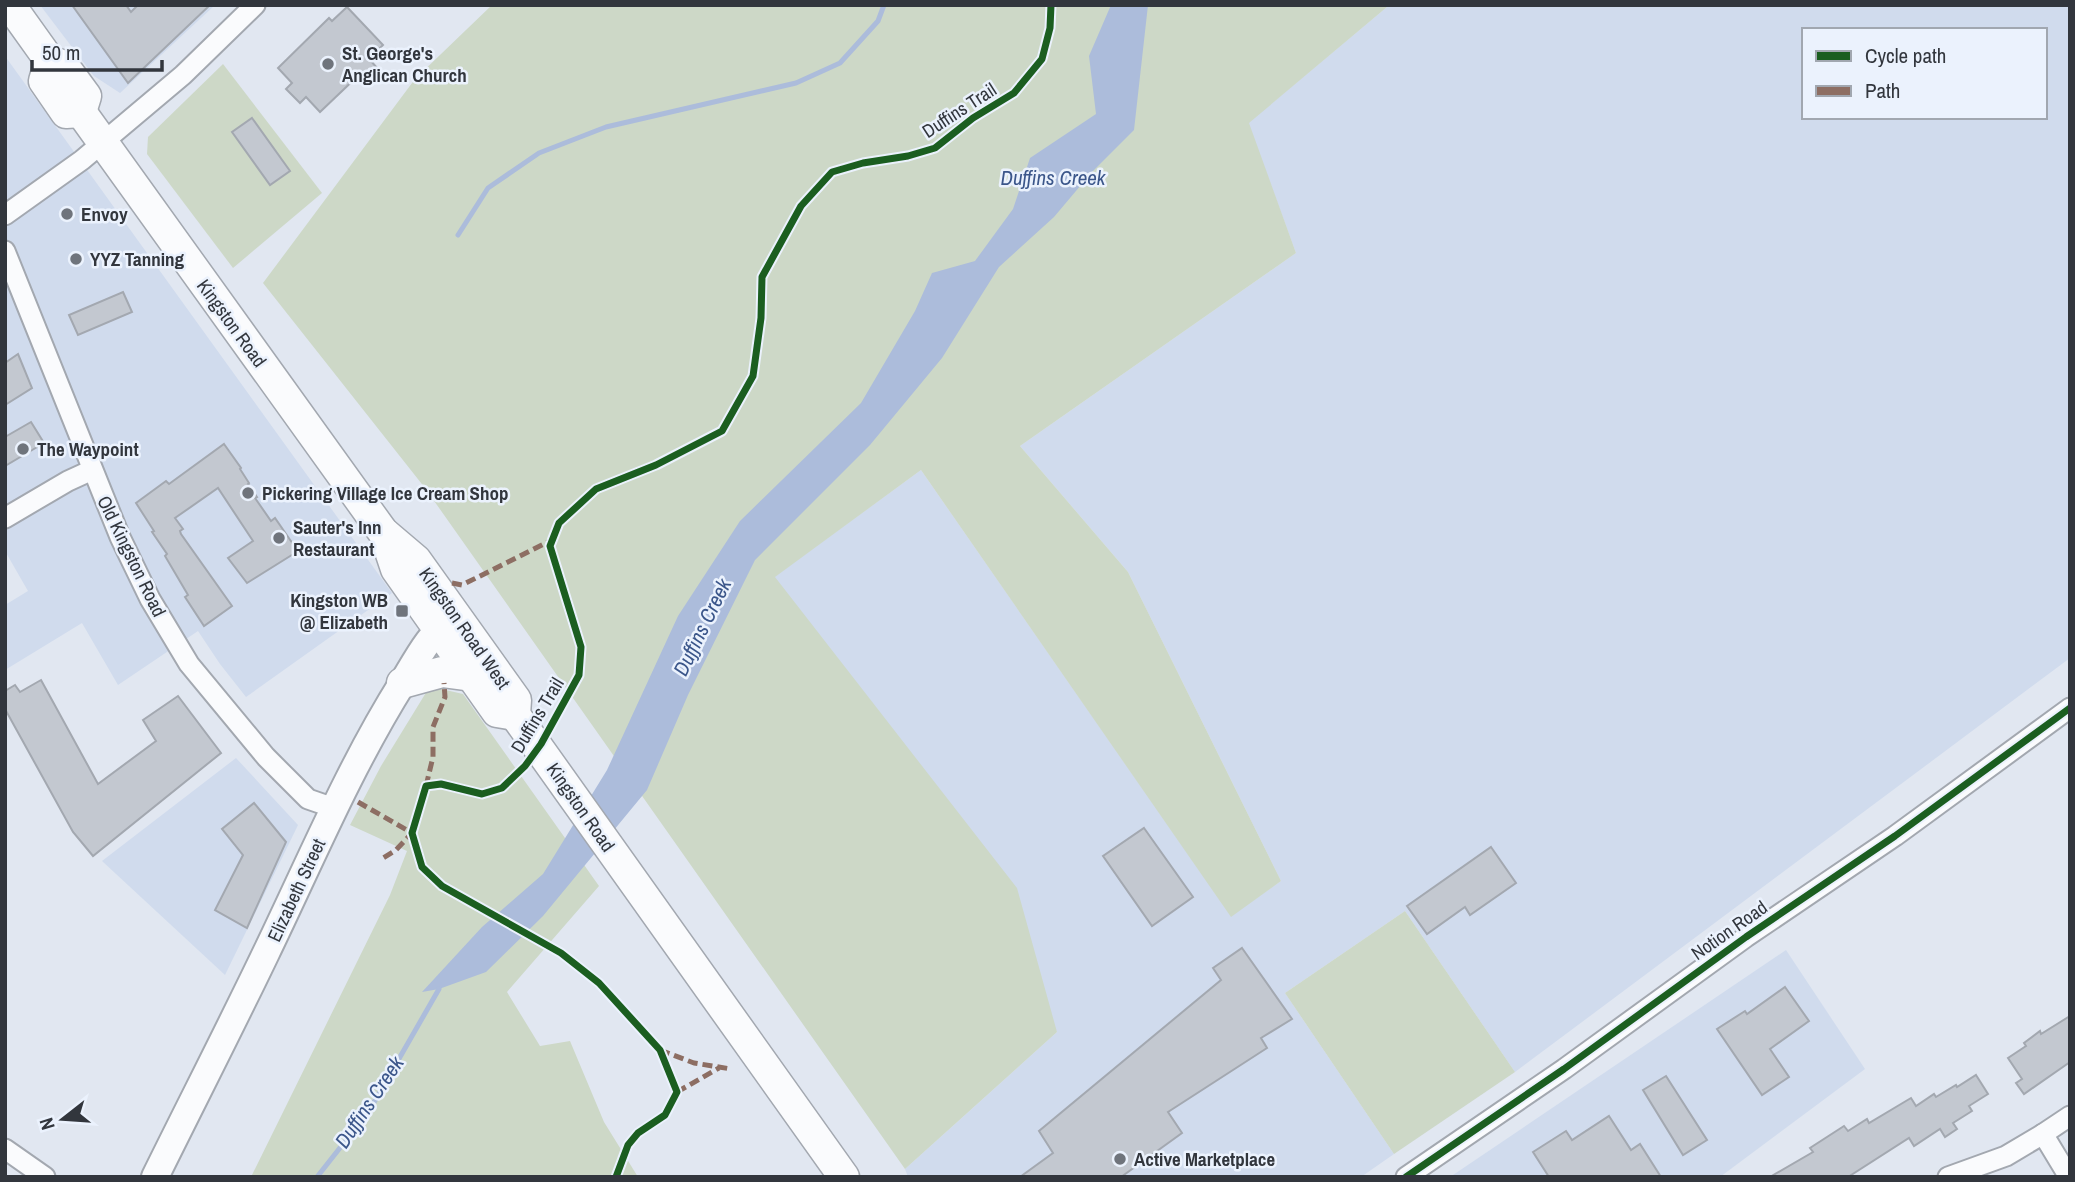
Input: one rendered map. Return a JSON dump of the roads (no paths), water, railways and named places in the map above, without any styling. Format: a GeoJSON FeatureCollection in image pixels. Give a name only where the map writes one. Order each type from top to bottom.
{"type":"FeatureCollection","features":[{"type":"Feature","properties":{"kind":"main road","name":"Kingston Road"},"geometry":{"type":"LineString","coordinates":[[10,5],[50,61],[44,80],[66,113],[81,112],[103,141],[176,247],[383,532]]}},
{"type":"Feature","properties":{"kind":"main road","name":"Kingston Road West"},"geometry":{"type":"LineString","coordinates":[[383,532],[416,560],[472,676],[498,712],[515,715],[516,700],[447,621]]}},
{"type":"Feature","properties":{"kind":"main road"},"geometry":{"type":"LineString","coordinates":[[402,683],[442,672],[472,676]]}},
{"type":"Feature","properties":{"kind":"main road","name":"Kingston Road"},"geometry":{"type":"LineString","coordinates":[[515,715],[844,1177]]}},
{"type":"Feature","properties":{"kind":"street"},"geometry":{"type":"LineString","coordinates":[[5,215],[82,160],[183,75],[255,5]]}},
{"type":"Feature","properties":{"kind":"street","name":"Old Kingston Road"},"geometry":{"type":"LineString","coordinates":[[5,251],[120,537],[144,587],[189,664],[266,757],[292,784],[308,799],[334,808]]}},
{"type":"Feature","properties":{"kind":"street"},"geometry":{"type":"LineString","coordinates":[[5,518],[92,470]]}},
{"type":"Feature","properties":{"kind":"street","name":"Elizabeth Street"},"geometry":{"type":"LineString","coordinates":[[155,1177],[266,954],[334,808],[385,709],[427,642],[447,621]]}},
{"type":"Feature","properties":{"kind":"street","name":"Notion Road"},"geometry":{"type":"LineString","coordinates":[[1406,1177],[1564,1069],[1746,936],[1895,836],[2070,708]]}},
{"type":"Feature","properties":{"kind":"street"},"geometry":{"type":"LineString","coordinates":[[1948,1177],[2006,1156],[2070,1116]]}},
{"type":"Feature","properties":{"kind":"street"},"geometry":{"type":"LineString","coordinates":[[2043,1134],[2069,1177]]}},
{"type":"Feature","properties":{"kind":"street"},"geometry":{"type":"LineString","coordinates":[[5,1149],[45,1177]]}},
{"type":"Feature","properties":{"kind":"water","name":"Duffins Creek"},"geometry":{"type":"Polygon","coordinates":[[[1111,5],[1148,5],[1134,130],[1092,172],[1054,217],[999,267],[942,358],[870,445],[755,560],[688,695],[647,790],[543,916],[486,972],[439,989],[422,992],[482,927],[543,874],[607,770],[678,616],[740,521],[861,403],[915,311],[932,273],[975,261],[1013,209],[1030,158],[1096,114],[1089,56],[1111,5]]]}},
{"type":"Feature","properties":{"kind":"waterway"},"geometry":{"type":"LineString","coordinates":[[458,235],[488,188],[539,153],[606,127],[796,83],[840,63],[878,21],[884,5]]}},
{"type":"Feature","properties":{"kind":"waterway","name":"Duffins Creek"},"geometry":{"type":"LineString","coordinates":[[317,1177],[369,1111],[439,989]]}},
{"type":"Feature","properties":{"kind":"place","name":"St. George's Anglican Church"},"geometry":{"type":"Point","coordinates":[328,64]}},
{"type":"Feature","properties":{"kind":"place","name":"Envoy"},"geometry":{"type":"Point","coordinates":[67,214]}},
{"type":"Feature","properties":{"kind":"place","name":"YYZ Tanning"},"geometry":{"type":"Point","coordinates":[76,259]}},
{"type":"Feature","properties":{"kind":"place","name":"The Waypoint"},"geometry":{"type":"Point","coordinates":[23,449]}},
{"type":"Feature","properties":{"kind":"place","name":"Pickering Village Ice Cream Shop"},"geometry":{"type":"Point","coordinates":[248,493]}},
{"type":"Feature","properties":{"kind":"place","name":"Sauter's Inn Restaurant"},"geometry":{"type":"Point","coordinates":[279,538]}},
{"type":"Feature","properties":{"kind":"place","name":"Kingston WB @ Elizabeth"},"geometry":{"type":"Point","coordinates":[402,611]}},
{"type":"Feature","properties":{"kind":"place","name":"Active Marketplace"},"geometry":{"type":"Point","coordinates":[1120,1159]}}]}
